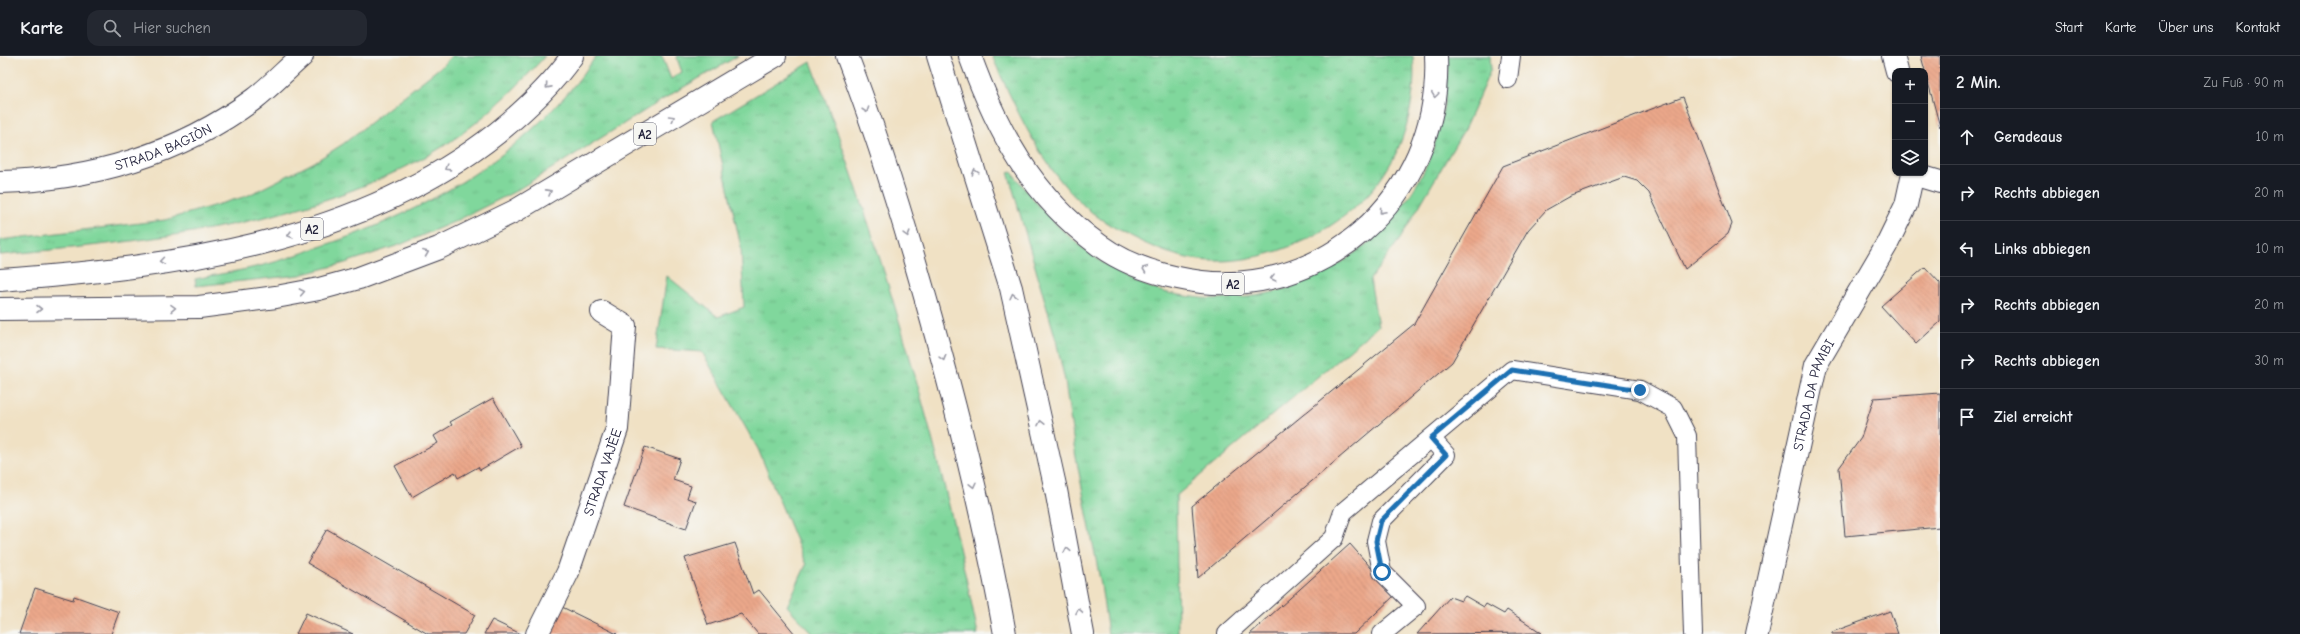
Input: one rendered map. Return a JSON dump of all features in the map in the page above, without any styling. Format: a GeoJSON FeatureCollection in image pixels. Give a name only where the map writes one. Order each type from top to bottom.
{"type":"FeatureCollection","features":[{"type":"Feature","properties":{"kind":"main road","name":"STRADA BAGIÒN"},"geometry":{"type":"LineString","coordinates":[[0,182],[64,177],[98,171],[139,160],[182,141],[254,99],[302,56]]}},
{"type":"Feature","properties":{"kind":"main road","name":"A2"},"geometry":{"type":"LineString","coordinates":[[0,280],[87,272],[200,256],[279,238],[321,226],[361,211],[402,194],[475,150],[540,94],[572,56]]}},
{"type":"Feature","properties":{"kind":"main road","name":"A2"},"geometry":{"type":"LineString","coordinates":[[0,309],[199,307],[276,297],[359,278],[438,248],[509,214],[550,192],[775,56]]}},
{"type":"Feature","properties":{"kind":"main road"},"geometry":{"type":"LineString","coordinates":[[938,56],[1011,288],[1056,490],[1083,634]]}},
{"type":"Feature","properties":{"kind":"main road","name":"A2"},"geometry":{"type":"LineString","coordinates":[[970,56],[982,90],[1012,151],[1051,204],[1073,224],[1100,246],[1129,263],[1159,274],[1195,282],[1229,284],[1260,282],[1286,275],[1312,264],[1362,232],[1380,214],[1399,190],[1414,166],[1425,139],[1436,85],[1436,56]]}},
{"type":"Feature","properties":{"kind":"main road"},"geometry":{"type":"LineString","coordinates":[[1893,56],[1896,68]]}},
{"type":"Feature","properties":{"kind":"main road"},"geometry":{"type":"LineString","coordinates":[[850,65],[897,201],[944,364],[1005,634]]}},
{"type":"Feature","properties":{"kind":"main road","name":"STRADA DA PAMBI"},"geometry":{"type":"LineString","coordinates":[[1757,634],[1816,365],[1887,244],[1903,212],[1912,176]]}},
{"type":"Feature","properties":{"kind":"main road"},"geometry":{"type":"LineString","coordinates":[[1922,176],[1940,182]]}},
{"type":"Feature","properties":{"kind":"main road","name":"STRADA VAJÈE"},"geometry":{"type":"LineString","coordinates":[[538,634],[568,572],[617,429],[625,326],[602,312]]}},
{"type":"Feature","properties":{"kind":"lane"},"geometry":{"type":"LineString","coordinates":[[1508,79],[1511,56]]}},
{"type":"Feature","properties":{"kind":"lane"},"geometry":{"type":"LineString","coordinates":[[1227,634],[1334,538],[1343,512],[1512,370],[1640,390],[1673,408],[1687,436],[1693,634]]}},
{"type":"Feature","properties":{"kind":"lane"},"geometry":{"type":"LineString","coordinates":[[1382,634],[1416,606],[1382,572],[1376,541],[1381,521],[1446,455],[1431,438]]}},
{"type":"Feature","properties":{"kind":"green space"},"geometry":{"type":"Polygon","coordinates":[[[451,56],[545,56],[504,99],[474,124],[442,147],[425,157],[375,181],[324,200],[271,216],[164,237],[0,255],[0,240],[165,220],[247,196],[313,163],[343,144],[443,65],[451,56]]]}},
{"type":"Feature","properties":{"kind":"green space"},"geometry":{"type":"Polygon","coordinates":[[[596,56],[662,56],[671,79],[682,72],[676,56],[738,56],[670,95],[514,192],[456,221],[402,244],[345,263],[300,275],[196,286],[195,279],[270,263],[354,235],[394,218],[433,198],[471,176],[506,151],[539,123],[569,91],[596,56]]]}},
{"type":"Feature","properties":{"kind":"green space"},"geometry":{"type":"Polygon","coordinates":[[[992,56],[1413,56],[1414,71],[1412,101],[1400,145],[1386,171],[1370,193],[1349,212],[1325,229],[1299,243],[1271,253],[1243,259],[1214,261],[1187,258],[1157,249],[1110,225],[1089,210],[1070,192],[1039,150],[1014,103],[992,56]]]}},
{"type":"Feature","properties":{"kind":"green space"},"geometry":{"type":"Polygon","coordinates":[[[1448,56],[1490,56],[1491,69],[1465,128],[1400,239],[1370,279],[1378,326],[1176,496],[1178,634],[1108,634],[1101,585],[1075,452],[1065,381],[1056,340],[1008,172],[1011,171],[1025,190],[1057,225],[1074,240],[1092,255],[1132,280],[1159,291],[1201,298],[1233,298],[1264,294],[1294,286],[1322,274],[1349,257],[1373,238],[1395,215],[1414,189],[1430,158],[1440,125],[1446,91],[1448,56]]]}},
{"type":"Feature","properties":{"kind":"green space"},"geometry":{"type":"Polygon","coordinates":[[[811,62],[861,202],[906,345],[945,489],[978,634],[813,634],[787,606],[806,565],[758,449],[702,352],[656,349],[667,276],[718,317],[744,307],[741,247],[713,121],[811,62]]]}},
{"type":"Feature","properties":{"kind":"building"},"geometry":{"type":"Polygon","coordinates":[[[1921,56],[1940,56],[1940,127],[1928,82],[1928,68],[1924,68],[1921,56]]]}},
{"type":"Feature","properties":{"kind":"building"},"geometry":{"type":"Polygon","coordinates":[[[1683,97],[1732,224],[1728,234],[1685,269],[1649,193],[1637,181],[1624,177],[1569,197],[1546,210],[1528,230],[1452,362],[1198,578],[1192,506],[1414,324],[1503,166],[1683,97]]]}},
{"type":"Feature","properties":{"kind":"building"},"geometry":{"type":"Polygon","coordinates":[[[1925,267],[1940,283],[1940,322],[1916,344],[1881,306],[1925,267]]]}},
{"type":"Feature","properties":{"kind":"building"},"geometry":{"type":"Polygon","coordinates":[[[1940,393],[1940,527],[1845,536],[1839,468],[1861,438],[1874,398],[1940,393]]]}},
{"type":"Feature","properties":{"kind":"building"},"geometry":{"type":"Polygon","coordinates":[[[493,398],[521,446],[480,470],[478,467],[458,478],[455,472],[412,497],[395,466],[438,443],[434,436],[452,425],[450,422],[493,398]]]}},
{"type":"Feature","properties":{"kind":"building"},"geometry":{"type":"Polygon","coordinates":[[[645,447],[680,459],[673,480],[691,486],[687,498],[696,501],[686,529],[624,507],[645,447]]]}},
{"type":"Feature","properties":{"kind":"building"},"geometry":{"type":"Polygon","coordinates":[[[327,529],[475,615],[464,634],[428,634],[307,563],[327,529]]]}},
{"type":"Feature","properties":{"kind":"building"},"geometry":{"type":"Polygon","coordinates":[[[735,543],[753,594],[759,590],[795,634],[758,634],[741,614],[708,625],[685,558],[735,543]]]}},
{"type":"Feature","properties":{"kind":"building"},"geometry":{"type":"Polygon","coordinates":[[[1350,544],[1395,595],[1354,634],[1250,634],[1350,544]]]}},
{"type":"Feature","properties":{"kind":"building"},"geometry":{"type":"Polygon","coordinates":[[[35,588],[73,600],[74,596],[119,612],[111,634],[19,634],[35,588]]]}},
{"type":"Feature","properties":{"kind":"building"},"geometry":{"type":"Polygon","coordinates":[[[1465,596],[1484,607],[1486,604],[1504,614],[1507,610],[1542,633],[1417,634],[1450,597],[1461,601],[1465,596]]]}},
{"type":"Feature","properties":{"kind":"building"},"geometry":{"type":"Polygon","coordinates":[[[560,606],[617,634],[546,634],[560,606]]]}},
{"type":"Feature","properties":{"kind":"building"},"geometry":{"type":"Polygon","coordinates":[[[1890,611],[1898,634],[1832,634],[1832,632],[1890,611]]]}},
{"type":"Feature","properties":{"kind":"building"},"geometry":{"type":"Polygon","coordinates":[[[306,613],[353,634],[296,634],[306,613]]]}},
{"type":"Feature","properties":{"kind":"building"},"geometry":{"type":"Polygon","coordinates":[[[492,620],[521,634],[484,634],[492,620]]]}},
{"type":"Feature","properties":{"kind":"route"},"geometry":{"type":"LineString","coordinates":[[1382,572],[1376,541],[1381,521],[1446,455],[1431,438],[1512,370],[1640,390]]}}]}
